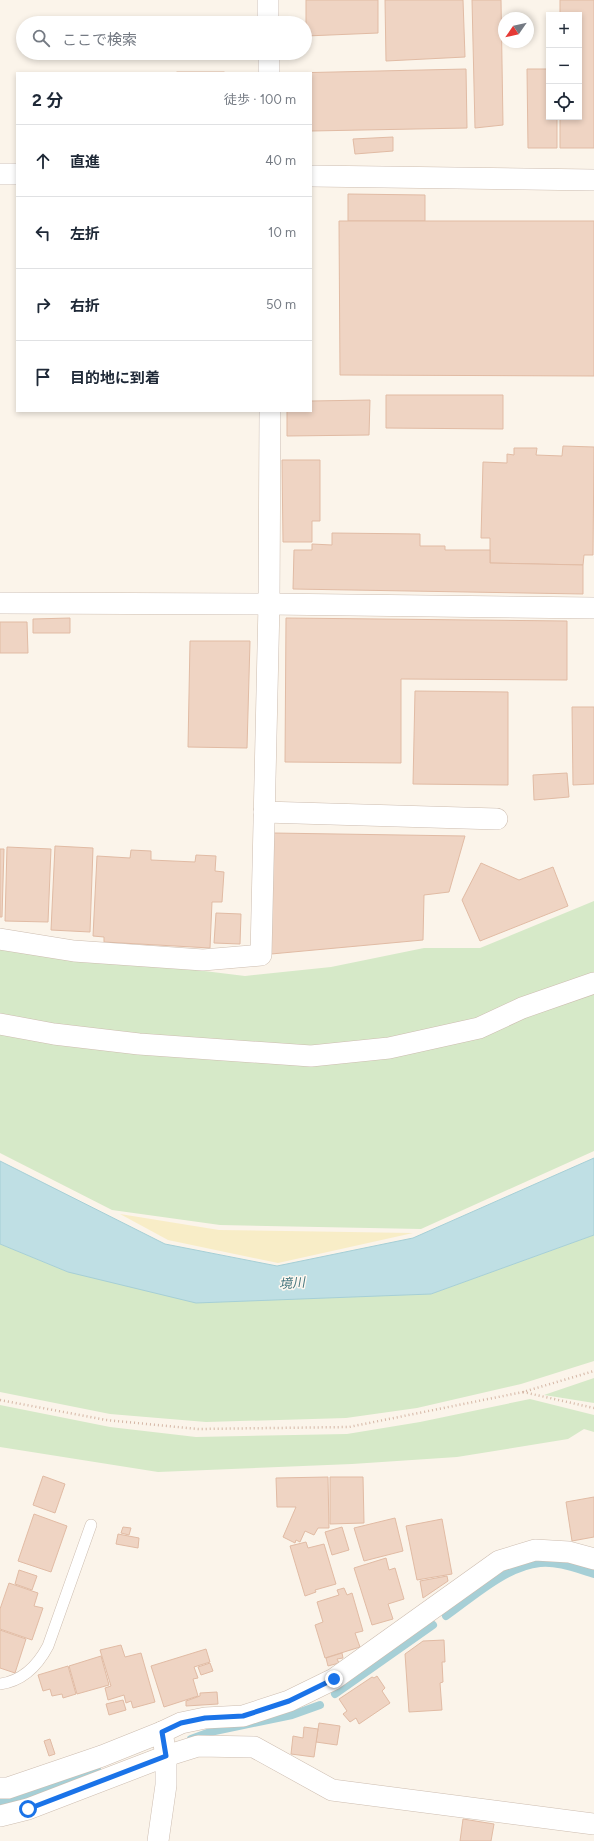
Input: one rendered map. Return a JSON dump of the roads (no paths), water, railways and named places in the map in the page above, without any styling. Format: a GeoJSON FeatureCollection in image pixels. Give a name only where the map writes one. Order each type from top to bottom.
{"type":"FeatureCollection","features":[{"type":"Feature","properties":{"kind":"street"},"geometry":{"type":"LineString","coordinates":[[268,0],[268,16]]}},
{"type":"Feature","properties":{"kind":"street"},"geometry":{"type":"LineString","coordinates":[[269,60],[269,72]]}},
{"type":"Feature","properties":{"kind":"street"},"geometry":{"type":"LineString","coordinates":[[0,174],[16,174]]}},
{"type":"Feature","properties":{"kind":"street"},"geometry":{"type":"LineString","coordinates":[[312,176],[594,180]]}},
{"type":"Feature","properties":{"kind":"street"},"geometry":{"type":"LineString","coordinates":[[0,939],[74,951],[203,960],[261,954],[269,604],[270,412]]}},
{"type":"Feature","properties":{"kind":"street"},"geometry":{"type":"LineString","coordinates":[[0,603],[269,604],[594,608]]}},
{"type":"Feature","properties":{"kind":"street"},"geometry":{"type":"LineString","coordinates":[[264,812],[497,819]]}},
{"type":"Feature","properties":{"kind":"street"},"geometry":{"type":"LineString","coordinates":[[0,1024],[54,1034],[139,1044],[311,1056],[389,1048],[479,1028],[522,1008],[594,983]]}},
{"type":"Feature","properties":{"kind":"street"},"geometry":{"type":"LineString","coordinates":[[0,1788],[8,1788],[102,1756],[181,1723],[205,1718],[243,1716],[289,1701],[334,1679],[498,1561],[535,1550],[569,1552],[594,1559]]}},
{"type":"Feature","properties":{"kind":"street"},"geometry":{"type":"LineString","coordinates":[[158,1841],[166,1785],[166,1756],[162,1732]]}},
{"type":"Feature","properties":{"kind":"street"},"geometry":{"type":"LineString","coordinates":[[0,1816],[28,1809],[166,1756],[198,1746],[254,1747],[332,1790],[594,1824]]}},
{"type":"Feature","properties":{"kind":"lane"},"geometry":{"type":"LineString","coordinates":[[0,1684],[7,1683],[26,1674],[39,1662],[48,1646],[92,1525]]}},
{"type":"Feature","properties":{"kind":"water","name":"境川"},"geometry":{"type":"Polygon","coordinates":[[[594,1158],[594,1235],[431,1294],[196,1303],[68,1272],[0,1244],[0,1161],[165,1244],[277,1266],[413,1238],[594,1158]]]}},
{"type":"Feature","properties":{"kind":"waterway"},"geometry":{"type":"LineString","coordinates":[[446,1616],[503,1576],[528,1565],[553,1563],[594,1574]]}},
{"type":"Feature","properties":{"kind":"waterway"},"geometry":{"type":"LineString","coordinates":[[335,1694],[433,1625]]}},
{"type":"Feature","properties":{"kind":"waterway"},"geometry":{"type":"LineString","coordinates":[[191,1739],[210,1732],[292,1715],[320,1705]]}},
{"type":"Feature","properties":{"kind":"waterway"},"geometry":{"type":"LineString","coordinates":[[0,1802],[19,1799],[98,1771]]}}]}
